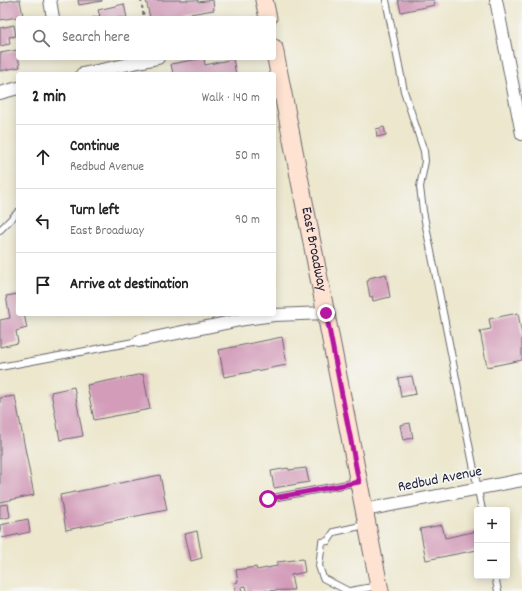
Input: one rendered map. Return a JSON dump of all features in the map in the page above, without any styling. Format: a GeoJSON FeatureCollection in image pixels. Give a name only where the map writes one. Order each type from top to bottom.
{"type":"FeatureCollection","features":[{"type":"Feature","properties":{"kind":"main road"},"geometry":{"type":"LineString","coordinates":[[264,0],[268,16]]}},
{"type":"Feature","properties":{"kind":"main road","name":"East Broadway"},"geometry":{"type":"LineString","coordinates":[[276,58],[365,518],[380,588]]}},
{"type":"Feature","properties":{"kind":"street"},"geometry":{"type":"LineString","coordinates":[[50,0],[53,16]]}},
{"type":"Feature","properties":{"kind":"street"},"geometry":{"type":"LineString","coordinates":[[496,0],[522,134]]}},
{"type":"Feature","properties":{"kind":"street"},"geometry":{"type":"LineString","coordinates":[[92,72],[148,60]]}},
{"type":"Feature","properties":{"kind":"street"},"geometry":{"type":"LineString","coordinates":[[0,92],[16,88]]}},
{"type":"Feature","properties":{"kind":"street"},"geometry":{"type":"LineString","coordinates":[[139,342],[260,317],[326,313]]}},
{"type":"Feature","properties":{"kind":"street","name":"Redbud Avenue"},"geometry":{"type":"LineString","coordinates":[[365,518],[478,489],[522,480]]}},
{"type":"Feature","properties":{"kind":"lane"},"geometry":{"type":"LineString","coordinates":[[386,0],[404,91],[424,151],[425,161],[420,187],[423,211],[481,507]]}},
{"type":"Feature","properties":{"kind":"lane"},"geometry":{"type":"LineString","coordinates":[[0,230],[16,214]]}},
{"type":"Feature","properties":{"kind":"lane"},"geometry":{"type":"LineString","coordinates":[[0,367],[139,342]]}},
{"type":"Feature","properties":{"kind":"lane"},"geometry":{"type":"LineString","coordinates":[[268,499],[359,482]]}},
{"type":"Feature","properties":{"kind":"lane"},"geometry":{"type":"LineString","coordinates":[[365,518],[334,532],[328,541],[322,542],[318,566],[323,578],[349,591],[380,588]]}},
{"type":"Feature","properties":{"kind":"lane"},"geometry":{"type":"LineString","coordinates":[[496,579],[498,591]]}},
{"type":"Feature","properties":{"kind":"path"},"geometry":{"type":"LineString","coordinates":[[141,0],[144,16]]}},
{"type":"Feature","properties":{"kind":"building"},"geometry":{"type":"Polygon","coordinates":[[[20,0],[23,16],[0,20],[0,3],[20,0]]]}},
{"type":"Feature","properties":{"kind":"building"},"geometry":{"type":"Polygon","coordinates":[[[78,0],[102,0],[102,1],[79,5],[78,0]]]}},
{"type":"Feature","properties":{"kind":"building"},"geometry":{"type":"Polygon","coordinates":[[[146,0],[198,0],[198,2],[213,0],[214,10],[184,16],[150,16],[146,0]]]}},
{"type":"Feature","properties":{"kind":"building"},"geometry":{"type":"Polygon","coordinates":[[[398,0],[434,0],[435,5],[401,12],[398,0]]]}},
{"type":"Feature","properties":{"kind":"building"},"geometry":{"type":"Polygon","coordinates":[[[124,4],[127,16],[100,16],[98,10],[124,4]]]}},
{"type":"Feature","properties":{"kind":"building"},"geometry":{"type":"Polygon","coordinates":[[[14,25],[16,36],[9,37],[10,44],[0,46],[0,28],[14,25]]]}},
{"type":"Feature","properties":{"kind":"building"},"geometry":{"type":"Polygon","coordinates":[[[16,50],[16,60],[19,60],[20,67],[0,71],[0,53],[16,50]]]}},
{"type":"Feature","properties":{"kind":"building"},"geometry":{"type":"Polygon","coordinates":[[[193,60],[204,60],[205,65],[233,60],[236,72],[173,72],[171,64],[193,60]]]}},
{"type":"Feature","properties":{"kind":"building"},"geometry":{"type":"Polygon","coordinates":[[[384,127],[386,135],[377,137],[376,129],[384,127]]]}},
{"type":"Feature","properties":{"kind":"building"},"geometry":{"type":"Polygon","coordinates":[[[386,274],[390,297],[373,301],[372,296],[370,297],[367,281],[369,281],[369,278],[386,274]]]}},
{"type":"Feature","properties":{"kind":"building"},"geometry":{"type":"Polygon","coordinates":[[[16,294],[16,316],[24,316],[27,328],[16,331],[18,343],[0,347],[0,320],[10,318],[6,296],[16,294]]]}},
{"type":"Feature","properties":{"kind":"building"},"geometry":{"type":"Polygon","coordinates":[[[518,313],[522,336],[522,360],[487,367],[480,331],[491,329],[489,319],[518,313]]]}},
{"type":"Feature","properties":{"kind":"building"},"geometry":{"type":"Polygon","coordinates":[[[282,337],[287,365],[224,377],[219,350],[282,337]]]}},
{"type":"Feature","properties":{"kind":"building"},"geometry":{"type":"Polygon","coordinates":[[[143,374],[150,409],[94,420],[87,385],[143,374]]]}},
{"type":"Feature","properties":{"kind":"building"},"geometry":{"type":"Polygon","coordinates":[[[412,376],[416,394],[401,397],[398,378],[412,376]]]}},
{"type":"Feature","properties":{"kind":"building"},"geometry":{"type":"Polygon","coordinates":[[[74,387],[83,436],[60,440],[51,392],[74,387]]]}},
{"type":"Feature","properties":{"kind":"building"},"geometry":{"type":"Polygon","coordinates":[[[15,396],[34,495],[0,502],[0,398],[15,396]]]}},
{"type":"Feature","properties":{"kind":"building"},"geometry":{"type":"Polygon","coordinates":[[[410,423],[413,438],[403,440],[400,425],[410,423]]]}},
{"type":"Feature","properties":{"kind":"building"},"geometry":{"type":"Polygon","coordinates":[[[288,468],[289,470],[306,468],[309,482],[274,488],[271,471],[288,468]]]}},
{"type":"Feature","properties":{"kind":"building"},"geometry":{"type":"Polygon","coordinates":[[[160,475],[167,510],[66,530],[60,495],[160,475]]]}},
{"type":"Feature","properties":{"kind":"building"},"geometry":{"type":"Polygon","coordinates":[[[8,504],[10,517],[0,519],[0,505],[8,504]]]}},
{"type":"Feature","properties":{"kind":"building"},"geometry":{"type":"Polygon","coordinates":[[[28,519],[30,532],[2,538],[0,525],[28,519]]]}},
{"type":"Feature","properties":{"kind":"building"},"geometry":{"type":"Polygon","coordinates":[[[442,525],[445,538],[474,532],[474,551],[426,560],[420,529],[442,525]]]}},
{"type":"Feature","properties":{"kind":"building"},"geometry":{"type":"Polygon","coordinates":[[[197,531],[202,558],[191,561],[185,534],[197,531]]]}},
{"type":"Feature","properties":{"kind":"building"},"geometry":{"type":"Polygon","coordinates":[[[303,559],[305,572],[291,575],[294,590],[247,591],[246,586],[241,587],[242,591],[236,591],[234,583],[238,582],[236,570],[256,567],[257,570],[277,566],[277,562],[303,559]]]}},
{"type":"Feature","properties":{"kind":"route"},"geometry":{"type":"LineString","coordinates":[[268,499],[359,482],[326,313]]}}]}
